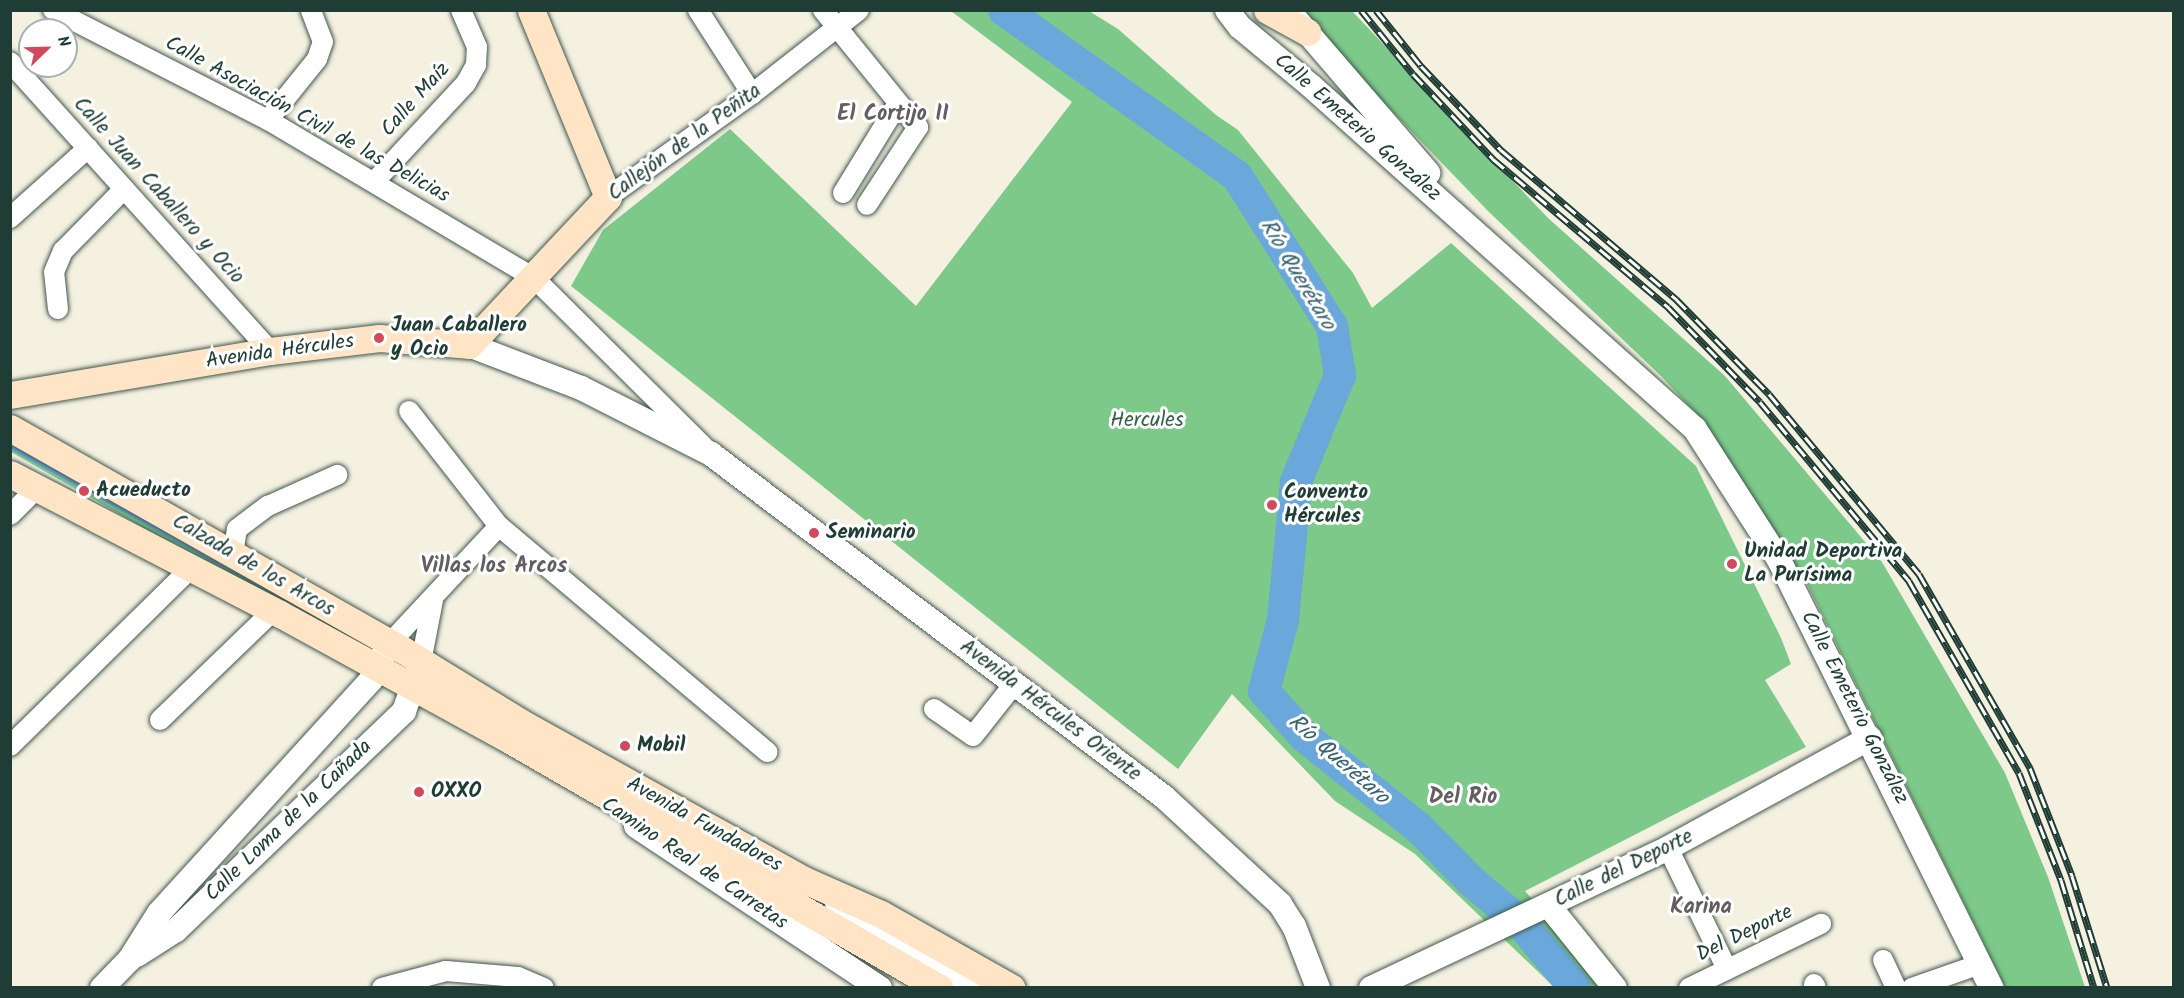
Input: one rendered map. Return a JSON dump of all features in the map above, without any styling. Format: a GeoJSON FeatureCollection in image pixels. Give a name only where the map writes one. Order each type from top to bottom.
{"type":"FeatureCollection","features":[{"type":"Feature","properties":{"kind":"main road"},"geometry":{"type":"LineString","coordinates":[[531,10],[608,197]]}},
{"type":"Feature","properties":{"kind":"main road"},"geometry":{"type":"LineString","coordinates":[[1267,10],[1307,32]]}},
{"type":"Feature","properties":{"kind":"main road","name":"Callejón de la Peñita"},"geometry":{"type":"LineString","coordinates":[[469,345],[608,197]]}},
{"type":"Feature","properties":{"kind":"main road","name":"Avenida Hércules"},"geometry":{"type":"LineString","coordinates":[[10,395],[270,351],[379,338],[469,345]]}},
{"type":"Feature","properties":{"kind":"main road","name":"Calzada de los Arcos"},"geometry":{"type":"LineString","coordinates":[[10,428],[405,652]]}},
{"type":"Feature","properties":{"kind":"main road","name":"Calzada de los Arcos"},"geometry":{"type":"LineString","coordinates":[[10,474],[277,612],[376,668]]}},
{"type":"Feature","properties":{"kind":"main road"},"geometry":{"type":"LineString","coordinates":[[277,612],[294,589]]}},
{"type":"Feature","properties":{"kind":"main road","name":"Avenida Fundadores"},"geometry":{"type":"LineString","coordinates":[[405,652],[520,722],[802,879],[881,914],[1012,987]]}},
{"type":"Feature","properties":{"kind":"main road","name":"Avenida Fundadores"},"geometry":{"type":"LineString","coordinates":[[376,668],[510,740],[939,987]]}},
{"type":"Feature","properties":{"kind":"street","name":"Calle Asociación Civil de las Delicias"},"geometry":{"type":"LineString","coordinates":[[53,10],[268,120],[375,181],[534,278],[711,454]]}},
{"type":"Feature","properties":{"kind":"street"},"geometry":{"type":"LineString","coordinates":[[268,120],[317,59],[323,42],[311,10]]}},
{"type":"Feature","properties":{"kind":"street","name":"Calle Maíz"},"geometry":{"type":"LineString","coordinates":[[375,181],[466,83],[476,65],[477,47],[461,10]]}},
{"type":"Feature","properties":{"kind":"street"},"geometry":{"type":"LineString","coordinates":[[698,10],[752,94]]}},
{"type":"Feature","properties":{"kind":"street"},"geometry":{"type":"LineString","coordinates":[[823,10],[835,29],[897,105],[914,118],[918,127],[867,205]]}},
{"type":"Feature","properties":{"kind":"street","name":"Callejón de la Peñita"},"geometry":{"type":"LineString","coordinates":[[608,197],[752,94],[859,10]]}},
{"type":"Feature","properties":{"kind":"street","name":"Calle Emeterio González"},"geometry":{"type":"LineString","coordinates":[[1227,10],[1240,27],[1311,86],[1695,429],[1779,560],[1870,738],[1991,987]]}},
{"type":"Feature","properties":{"kind":"street","name":"Calle Emeterio González"},"geometry":{"type":"LineString","coordinates":[[1289,10],[1488,243]]}},
{"type":"Feature","properties":{"kind":"street","name":"Calle Juan Caballero y Ocio"},"geometry":{"type":"LineString","coordinates":[[10,62],[270,351]]}},
{"type":"Feature","properties":{"kind":"street"},"geometry":{"type":"LineString","coordinates":[[1311,86],[1328,83],[1335,65]]}},
{"type":"Feature","properties":{"kind":"street"},"geometry":{"type":"LineString","coordinates":[[843,194],[897,105]]}},
{"type":"Feature","properties":{"kind":"street"},"geometry":{"type":"LineString","coordinates":[[10,218],[88,148]]}},
{"type":"Feature","properties":{"kind":"street"},"geometry":{"type":"LineString","coordinates":[[58,309],[54,272],[63,250],[124,189]]}},
{"type":"Feature","properties":{"kind":"street","name":"Avenida Hércules"},"geometry":{"type":"LineString","coordinates":[[469,345],[581,388],[711,454],[737,474]]}},
{"type":"Feature","properties":{"kind":"street"},"geometry":{"type":"LineString","coordinates":[[409,411],[499,526],[767,752]]}},
{"type":"Feature","properties":{"kind":"street","name":"Avenida Hércules Oriente"},"geometry":{"type":"LineString","coordinates":[[737,474],[1164,797],[1280,904],[1294,926],[1318,987]]}},
{"type":"Feature","properties":{"kind":"street"},"geometry":{"type":"LineString","coordinates":[[233,554],[237,529],[268,506],[337,475]]}},
{"type":"Feature","properties":{"kind":"street"},"geometry":{"type":"LineString","coordinates":[[10,515],[37,488]]}},
{"type":"Feature","properties":{"kind":"street"},"geometry":{"type":"LineString","coordinates":[[405,652],[433,600],[499,526]]}},
{"type":"Feature","properties":{"kind":"street"},"geometry":{"type":"LineString","coordinates":[[10,746],[191,568]]}},
{"type":"Feature","properties":{"kind":"street"},"geometry":{"type":"LineString","coordinates":[[405,652],[433,600]]}},
{"type":"Feature","properties":{"kind":"street"},"geometry":{"type":"LineString","coordinates":[[160,720],[277,612]]}},
{"type":"Feature","properties":{"kind":"street","name":"Calle Loma de la Cañada"},"geometry":{"type":"LineString","coordinates":[[102,987],[130,960],[184,922],[404,711],[415,688],[405,652],[376,668],[371,680],[159,913],[130,960]]}},
{"type":"Feature","properties":{"kind":"street"},"geometry":{"type":"LineString","coordinates":[[934,709],[973,736],[1014,684]]}},
{"type":"Feature","properties":{"kind":"street","name":"Calle del Deporte"},"geometry":{"type":"LineString","coordinates":[[1371,987],[1544,909],[1668,848],[1870,738]]}},
{"type":"Feature","properties":{"kind":"street","name":"Camino Real de Carretas"},"geometry":{"type":"LineString","coordinates":[[510,740],[880,987]]}},
{"type":"Feature","properties":{"kind":"street"},"geometry":{"type":"LineString","coordinates":[[1668,848],[1727,969]]}},
{"type":"Feature","properties":{"kind":"street"},"geometry":{"type":"LineString","coordinates":[[802,879],[872,926],[979,987]]}},
{"type":"Feature","properties":{"kind":"street"},"geometry":{"type":"LineString","coordinates":[[1544,909],[1615,987]]}},
{"type":"Feature","properties":{"kind":"street","name":"Del Deporte"},"geometry":{"type":"LineString","coordinates":[[1689,987],[1821,924]]}},
{"type":"Feature","properties":{"kind":"street"},"geometry":{"type":"LineString","coordinates":[[1883,960],[1896,987]]}},
{"type":"Feature","properties":{"kind":"street"},"geometry":{"type":"LineString","coordinates":[[1912,987],[1980,964]]}},
{"type":"Feature","properties":{"kind":"street"},"geometry":{"type":"LineString","coordinates":[[382,987],[446,971],[518,976],[543,987]]}},
{"type":"Feature","properties":{"kind":"green space","name":"Hercules"},"geometry":{"type":"Polygon","coordinates":[[[951,11],[1089,11],[1118,29],[1216,115],[1238,130],[1353,273],[1372,308],[1451,243],[1696,466],[1781,638],[1791,664],[1765,680],[1806,747],[1525,891],[1609,987],[1554,987],[1415,854],[1335,801],[1232,694],[1178,769],[571,286],[603,230],[730,129],[916,306],[1072,102],[951,11]]]}},
{"type":"Feature","properties":{"kind":"green space"},"geometry":{"type":"Polygon","coordinates":[[[1296,11],[1352,11],[1548,218],[1725,376],[1882,562],[2005,773],[2048,877],[2085,987],[2005,987],[1805,580],[1706,424],[1661,376],[1488,211],[1296,11]]]}},
{"type":"Feature","properties":{"kind":"green space"},"geometry":{"type":"Polygon","coordinates":[[[10,431],[364,634],[361,652],[11,452],[10,431]]]}},
{"type":"Feature","properties":{"kind":"waterway","name":"Río Querétaro"},"geometry":{"type":"LineString","coordinates":[[1004,10],[1237,176],[1332,326],[1340,375],[1296,482],[1283,620],[1264,691],[1304,736],[1419,828],[1471,881],[1520,922],[1575,988]]}},
{"type":"Feature","properties":{"kind":"waterway"},"geometry":{"type":"LineString","coordinates":[[10,446],[269,591]]}},
{"type":"Feature","properties":{"kind":"railway"},"geometry":{"type":"LineString","coordinates":[[1361,10],[1413,74],[1493,159],[1668,307],[1760,402],[1909,581],[2019,773],[2061,880],[2094,988]]}},
{"type":"Feature","properties":{"kind":"railway"},"geometry":{"type":"LineString","coordinates":[[1376,10],[1421,66],[1501,150],[1676,299],[1769,394],[1919,574],[2030,768],[2072,876],[2107,988]]}},
{"type":"Feature","properties":{"kind":"place","name":"Juan Caballero y Ocio"},"geometry":{"type":"Point","coordinates":[379,338]}},
{"type":"Feature","properties":{"kind":"place","name":"Acueducto"},"geometry":{"type":"Point","coordinates":[84,491]}},
{"type":"Feature","properties":{"kind":"place","name":"Convento Hércules"},"geometry":{"type":"Point","coordinates":[1272,505]}},
{"type":"Feature","properties":{"kind":"place","name":"Seminario"},"geometry":{"type":"Point","coordinates":[814,533]}},
{"type":"Feature","properties":{"kind":"place","name":"Unidad Deportiva La Purísima"},"geometry":{"type":"Point","coordinates":[1732,564]}},
{"type":"Feature","properties":{"kind":"place","name":"Mobil"},"geometry":{"type":"Point","coordinates":[625,746]}},
{"type":"Feature","properties":{"kind":"place","name":"OXXO"},"geometry":{"type":"Point","coordinates":[419,792]}},
{"type":"Feature","properties":{"kind":"district","name":"El Cortijo II"},"geometry":{"type":"Point","coordinates":[893,115]}},
{"type":"Feature","properties":{"kind":"district","name":"Villas los Arcos"},"geometry":{"type":"Point","coordinates":[494,567]}},
{"type":"Feature","properties":{"kind":"district","name":"Del Rio"},"geometry":{"type":"Point","coordinates":[1463,798]}},
{"type":"Feature","properties":{"kind":"district","name":"Karina"},"geometry":{"type":"Point","coordinates":[1701,908]}}]}
